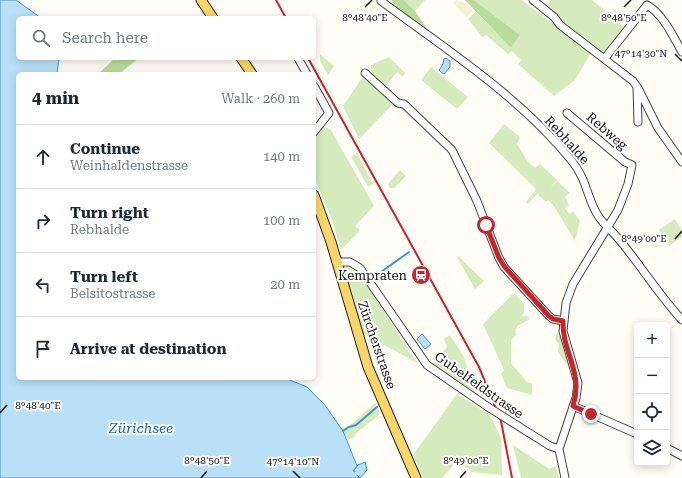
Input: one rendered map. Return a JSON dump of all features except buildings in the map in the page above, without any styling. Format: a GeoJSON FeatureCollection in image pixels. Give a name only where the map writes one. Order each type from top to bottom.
{"type":"FeatureCollection","features":[{"type":"Feature","properties":{"kind":"main road"},"geometry":{"type":"LineString","coordinates":[[201,0],[212,16]]}},
{"type":"Feature","properties":{"kind":"main road"},"geometry":{"type":"LineString","coordinates":[[242,60],[251,72]]}},
{"type":"Feature","properties":{"kind":"main road","name":"Zürcherstrasse"},"geometry":{"type":"LineString","coordinates":[[317,212],[336,262],[368,367],[416,478]]}},
{"type":"Feature","properties":{"kind":"street"},"geometry":{"type":"LineString","coordinates":[[533,0],[554,17],[560,25],[605,58],[629,78],[638,88],[658,128],[682,162]]}},
{"type":"Feature","properties":{"kind":"street","name":"Rebhalde"},"geometry":{"type":"LineString","coordinates":[[381,1],[506,95],[536,122],[579,170],[592,206],[607,227],[617,236],[652,284],[682,320]]}},
{"type":"Feature","properties":{"kind":"street"},"geometry":{"type":"LineString","coordinates":[[605,58],[647,5],[652,8],[661,19],[682,52]]}},
{"type":"Feature","properties":{"kind":"street"},"geometry":{"type":"LineString","coordinates":[[299,60],[306,72]]}},
{"type":"Feature","properties":{"kind":"street"},"geometry":{"type":"LineString","coordinates":[[365,73],[398,103],[404,104],[452,150],[477,201],[499,258],[504,266],[549,316],[553,319],[563,321]]}},
{"type":"Feature","properties":{"kind":"street"},"geometry":{"type":"LineString","coordinates":[[638,88],[638,122]]}},
{"type":"Feature","properties":{"kind":"street"},"geometry":{"type":"LineString","coordinates":[[316,90],[329,113],[316,129]]}},
{"type":"Feature","properties":{"kind":"street","name":"Rebweg"},"geometry":{"type":"LineString","coordinates":[[567,113],[625,162],[632,165],[624,198],[607,227]]}},
{"type":"Feature","properties":{"kind":"street"},"geometry":{"type":"LineString","coordinates":[[565,478],[559,449],[576,398],[578,383],[563,331],[563,321],[568,295],[607,227]]}},
{"type":"Feature","properties":{"kind":"street","name":"Gubelfeldstrasse"},"geometry":{"type":"LineString","coordinates":[[336,262],[350,262],[360,268],[400,329],[427,365],[488,407],[550,446],[559,449]]}},
{"type":"Feature","properties":{"kind":"street"},"geometry":{"type":"LineString","coordinates":[[573,406],[634,432]]}},
{"type":"Feature","properties":{"kind":"street"},"geometry":{"type":"LineString","coordinates":[[670,450],[682,456]]}},
{"type":"Feature","properties":{"kind":"shaded area"},"geometry":{"type":"Polygon","coordinates":[[[456,0],[466,3],[473,10],[467,17],[453,3],[456,0]]]}},
{"type":"Feature","properties":{"kind":"green space"},"geometry":{"type":"Polygon","coordinates":[[[391,0],[404,0],[415,11],[432,36],[399,10],[391,0]]]}},
{"type":"Feature","properties":{"kind":"green space"},"geometry":{"type":"Polygon","coordinates":[[[404,0],[425,0],[415,11],[404,0]]]}},
{"type":"Feature","properties":{"kind":"green space"},"geometry":{"type":"Polygon","coordinates":[[[465,0],[474,0],[520,35],[511,48],[465,0]]]}},
{"type":"Feature","properties":{"kind":"green space"},"geometry":{"type":"Polygon","coordinates":[[[474,0],[522,0],[591,53],[575,80],[554,96],[518,64],[521,60],[512,51],[508,54],[486,35],[482,37],[468,19],[476,12],[511,48],[520,35],[474,0]]]}},
{"type":"Feature","properties":{"kind":"green space"},"geometry":{"type":"Polygon","coordinates":[[[549,0],[592,0],[624,27],[603,54],[547,9],[549,0]]]}},
{"type":"Feature","properties":{"kind":"green space"},"geometry":{"type":"Polygon","coordinates":[[[320,54],[334,66],[328,75],[320,61],[320,54]]]}},
{"type":"Feature","properties":{"kind":"green space"},"geometry":{"type":"Polygon","coordinates":[[[389,57],[405,73],[403,77],[397,72],[385,87],[372,76],[371,65],[389,57]]]}},
{"type":"Feature","properties":{"kind":"green space"},"geometry":{"type":"Polygon","coordinates":[[[113,60],[136,60],[122,72],[100,72],[113,60]]]}},
{"type":"Feature","properties":{"kind":"green space"},"geometry":{"type":"Polygon","coordinates":[[[431,67],[468,97],[457,109],[421,80],[431,67]]]}},
{"type":"Feature","properties":{"kind":"green space"},"geometry":{"type":"Polygon","coordinates":[[[364,75],[395,102],[359,139],[343,106],[364,75]]]}},
{"type":"Feature","properties":{"kind":"green space"},"geometry":{"type":"Polygon","coordinates":[[[504,124],[520,137],[517,144],[528,162],[535,168],[540,164],[557,180],[550,188],[557,181],[570,193],[565,197],[569,205],[565,208],[569,214],[573,211],[580,221],[575,241],[554,206],[548,200],[546,202],[537,194],[528,204],[526,202],[536,189],[489,143],[504,124]]]}},
{"type":"Feature","properties":{"kind":"green space"},"geometry":{"type":"Polygon","coordinates":[[[324,126],[331,130],[374,206],[355,226],[360,230],[341,250],[331,217],[316,182],[316,136],[324,126]]]}},
{"type":"Feature","properties":{"kind":"green space"},"geometry":{"type":"Polygon","coordinates":[[[357,153],[373,184],[368,187],[351,156],[357,153]]]}},
{"type":"Feature","properties":{"kind":"green space"},"geometry":{"type":"Polygon","coordinates":[[[400,170],[406,176],[394,188],[390,188],[388,184],[400,170]]]}},
{"type":"Feature","properties":{"kind":"green space"},"geometry":{"type":"Polygon","coordinates":[[[675,219],[682,231],[682,237],[669,246],[659,230],[675,219]]]}},
{"type":"Feature","properties":{"kind":"green space"},"geometry":{"type":"Polygon","coordinates":[[[458,256],[484,281],[475,289],[458,259],[458,256]]]}},
{"type":"Feature","properties":{"kind":"green space"},"geometry":{"type":"Polygon","coordinates":[[[345,267],[350,267],[359,273],[417,363],[363,333],[345,267]]]}},
{"type":"Feature","properties":{"kind":"green space"},"geometry":{"type":"Polygon","coordinates":[[[514,293],[524,303],[524,313],[522,315],[524,317],[526,315],[530,319],[517,326],[515,333],[517,334],[511,340],[511,363],[527,382],[532,383],[532,395],[507,388],[501,374],[504,370],[483,324],[514,293]]]}},
{"type":"Feature","properties":{"kind":"green space"},"geometry":{"type":"Polygon","coordinates":[[[559,332],[569,368],[558,352],[559,344],[555,340],[557,333],[559,332]]]}},
{"type":"Feature","properties":{"kind":"green space"},"geometry":{"type":"Polygon","coordinates":[[[450,335],[464,357],[476,395],[432,364],[447,347],[444,339],[450,335]]]}},
{"type":"Feature","properties":{"kind":"green space"},"geometry":{"type":"Polygon","coordinates":[[[457,394],[490,415],[501,438],[502,475],[472,472],[457,461],[442,478],[423,478],[413,455],[457,394]]]}},
{"type":"Feature","properties":{"kind":"green space"},"geometry":{"type":"Polygon","coordinates":[[[375,403],[380,414],[355,434],[354,437],[348,440],[342,429],[353,423],[375,403]]]}},
{"type":"Feature","properties":{"kind":"green space"},"geometry":{"type":"Polygon","coordinates":[[[513,445],[549,469],[556,466],[559,478],[521,478],[513,445]]]}},
{"type":"Feature","properties":{"kind":"water","name":"Zürichsee"},"geometry":{"type":"Polygon","coordinates":[[[0,0],[16,0],[38,16],[16,16],[16,60],[59,60],[57,72],[16,72],[16,380],[290,380],[307,387],[324,404],[343,431],[357,466],[353,471],[355,472],[354,470],[358,465],[365,462],[367,470],[360,478],[357,475],[359,478],[0,478],[0,0]]]}},
{"type":"Feature","properties":{"kind":"water"},"geometry":{"type":"Polygon","coordinates":[[[446,58],[450,61],[450,67],[444,74],[439,70],[444,59],[446,58]]]}},
{"type":"Feature","properties":{"kind":"water"},"geometry":{"type":"Polygon","coordinates":[[[422,334],[431,344],[425,349],[417,339],[422,334]]]}},
{"type":"Feature","properties":{"kind":"waterway"},"geometry":{"type":"LineString","coordinates":[[374,277],[409,252]]}},
{"type":"Feature","properties":{"kind":"waterway"},"geometry":{"type":"LineString","coordinates":[[343,431],[356,425],[377,407]]}},
{"type":"Feature","properties":{"kind":"railway"},"geometry":{"type":"LineString","coordinates":[[276,0],[285,16]]}},
{"type":"Feature","properties":{"kind":"railway"},"geometry":{"type":"LineString","coordinates":[[309,60],[316,72]]}},
{"type":"Feature","properties":{"kind":"railway"},"geometry":{"type":"LineString","coordinates":[[316,72],[479,367],[501,421],[512,478]]}},
{"type":"Feature","properties":{"kind":"place","name":"Kempraten"},"geometry":{"type":"Point","coordinates":[421,275]}},
{"type":"Feature","properties":{"kind":"route"},"geometry":{"type":"LineString","coordinates":[[486,225],[499,258],[511,275],[549,316],[558,321],[563,321],[563,331],[578,383],[576,398],[573,406],[591,414]]}}]}
